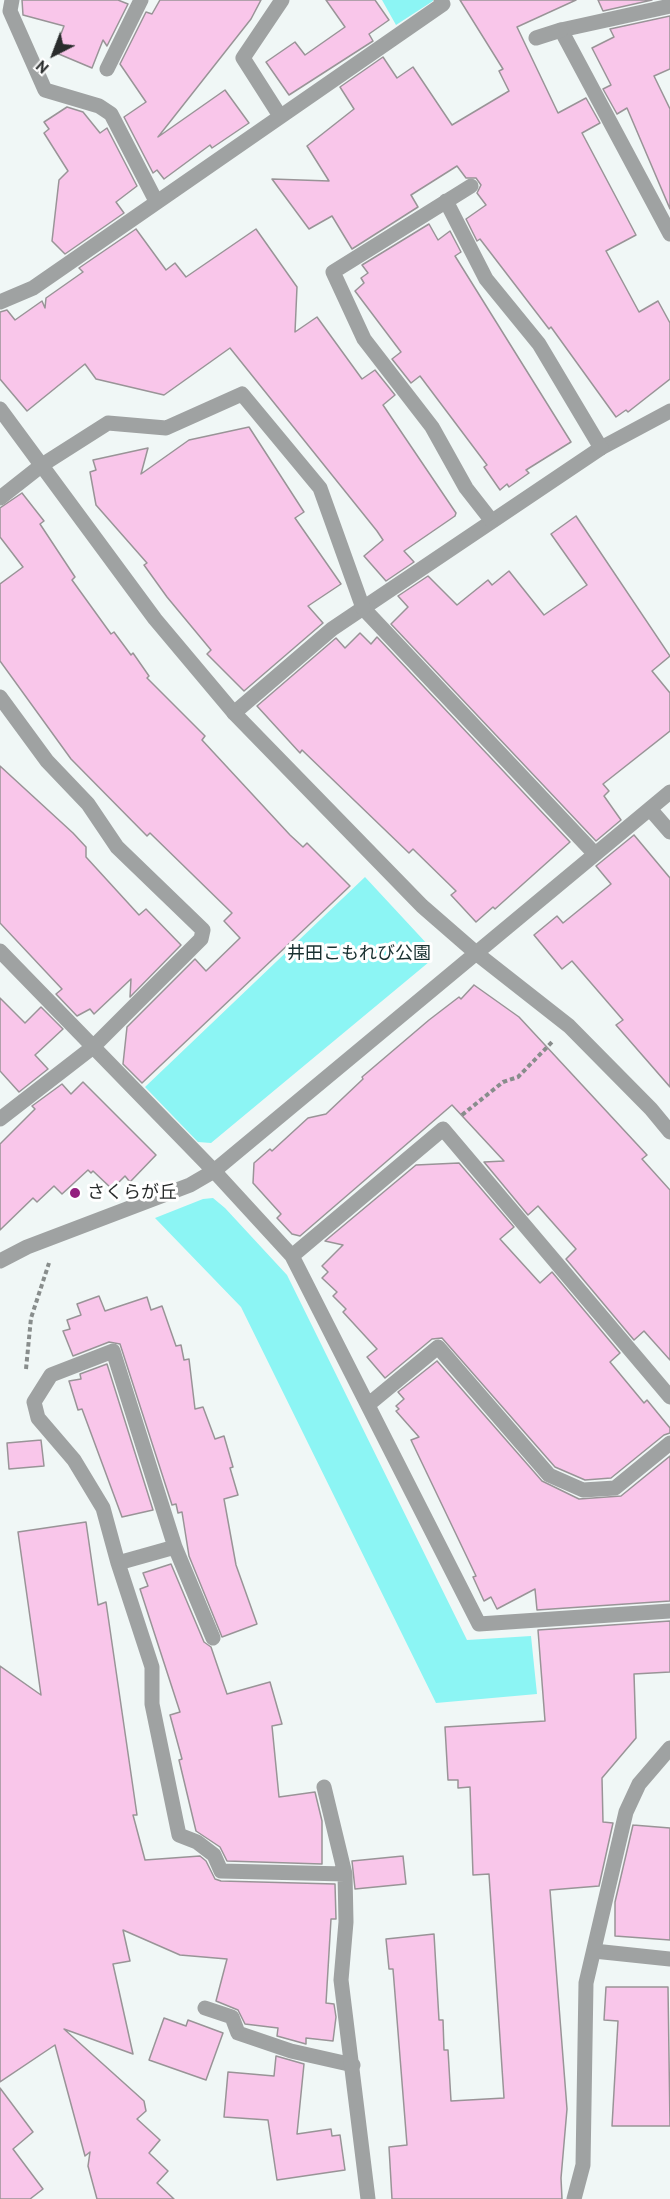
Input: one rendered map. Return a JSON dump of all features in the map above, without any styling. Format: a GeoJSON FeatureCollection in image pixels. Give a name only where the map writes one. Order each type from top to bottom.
{"type":"FeatureCollection","features":[{"type":"Feature","properties":{"kind":"street"},"geometry":{"type":"LineString","coordinates":[[12,0],[10,11],[45,90],[99,106],[111,114],[156,201]]}},
{"type":"Feature","properties":{"kind":"street"},"geometry":{"type":"LineString","coordinates":[[104,72],[141,0]]}},
{"type":"Feature","properties":{"kind":"street"},"geometry":{"type":"LineString","coordinates":[[280,116],[243,58],[282,0]]}},
{"type":"Feature","properties":{"kind":"street"},"geometry":{"type":"LineString","coordinates":[[0,302],[33,288],[443,4],[441,0]]}},
{"type":"Feature","properties":{"kind":"street"},"geometry":{"type":"LineString","coordinates":[[536,38],[668,4]]}},
{"type":"Feature","properties":{"kind":"street"},"geometry":{"type":"LineString","coordinates":[[561,30],[670,234]]}},
{"type":"Feature","properties":{"kind":"street"},"geometry":{"type":"LineString","coordinates":[[471,186],[333,272],[364,339],[432,427],[466,488],[491,520]]}},
{"type":"Feature","properties":{"kind":"street"},"geometry":{"type":"LineString","coordinates":[[446,201],[486,279],[539,344],[601,448]]}},
{"type":"Feature","properties":{"kind":"street"},"geometry":{"type":"LineString","coordinates":[[0,498],[42,465],[108,423],[166,428],[242,394],[320,488],[363,608],[595,854]]}},
{"type":"Feature","properties":{"kind":"street"},"geometry":{"type":"LineString","coordinates":[[0,409],[154,619],[234,713],[422,906],[476,953],[569,1026],[651,1109],[670,1132]]}},
{"type":"Feature","properties":{"kind":"street"},"geometry":{"type":"LineString","coordinates":[[234,713],[332,629],[601,448],[670,411]]}},
{"type":"Feature","properties":{"kind":"street"},"geometry":{"type":"LineString","coordinates":[[0,697],[47,761],[88,804],[117,847],[203,930],[201,939],[93,1047],[0,1119]]}},
{"type":"Feature","properties":{"kind":"street"},"geometry":{"type":"LineString","coordinates":[[0,1261],[190,1185],[214,1171],[670,792]]}},
{"type":"Feature","properties":{"kind":"street"},"geometry":{"type":"LineString","coordinates":[[650,809],[670,832]]}},
{"type":"Feature","properties":{"kind":"street"},"geometry":{"type":"LineString","coordinates":[[0,951],[214,1171],[291,1256],[369,1404],[479,1624],[670,1611]]}},
{"type":"Feature","properties":{"kind":"street"},"geometry":{"type":"LineString","coordinates":[[291,1256],[443,1129],[670,1397]]}},
{"type":"Feature","properties":{"kind":"street"},"geometry":{"type":"LineString","coordinates":[[369,1404],[438,1347],[549,1475],[583,1490],[615,1488],[670,1443]]}},
{"type":"Feature","properties":{"kind":"street"},"geometry":{"type":"LineString","coordinates":[[213,1638],[175,1547],[114,1351],[51,1375],[34,1402],[38,1418],[74,1460],[103,1508],[118,1563],[152,1667],[152,1704],[179,1836],[197,1842],[214,1855],[221,1871],[345,1874]]}},
{"type":"Feature","properties":{"kind":"street"},"geometry":{"type":"LineString","coordinates":[[118,1563],[175,1547]]}},
{"type":"Feature","properties":{"kind":"street"},"geometry":{"type":"LineString","coordinates":[[574,2199],[583,2165],[586,1983],[626,1812],[639,1784],[670,1748]]}},
{"type":"Feature","properties":{"kind":"street"},"geometry":{"type":"LineString","coordinates":[[324,1787],[345,1874],[346,1922],[342,1980],[368,2199]]}},
{"type":"Feature","properties":{"kind":"street"},"geometry":{"type":"LineString","coordinates":[[594,1951],[670,1959]]}},
{"type":"Feature","properties":{"kind":"street"},"geometry":{"type":"LineString","coordinates":[[205,2008],[232,2017],[238,2033],[291,2051],[353,2065]]}},
{"type":"Feature","properties":{"kind":"path"},"geometry":{"type":"LineString","coordinates":[[443,1129],[503,1082],[518,1077],[569,1026]]}},
{"type":"Feature","properties":{"kind":"path"},"geometry":{"type":"LineString","coordinates":[[34,1402],[25,1365],[27,1341],[40,1287],[52,1254],[48,1240]]}},
{"type":"Feature","properties":{"kind":"green space"},"geometry":{"type":"Polygon","coordinates":[[[382,0],[433,0],[433,1],[396,25],[382,0]]]}},
{"type":"Feature","properties":{"kind":"green space","name":"井田こもれび公園"},"geometry":{"type":"Polygon","coordinates":[[[365,877],[429,946],[429,962],[211,1143],[198,1142],[145,1087],[365,877]]]}},
{"type":"Feature","properties":{"kind":"green space"},"geometry":{"type":"Polygon","coordinates":[[[213,1198],[287,1275],[467,1640],[531,1636],[537,1694],[436,1703],[241,1307],[155,1218],[203,1199],[213,1198]]]}},
{"type":"Feature","properties":{"kind":"building"},"geometry":{"type":"Polygon","coordinates":[[[22,0],[118,0],[128,4],[107,46],[103,40],[92,68],[54,52],[64,26],[23,15],[22,0]]]}},
{"type":"Feature","properties":{"kind":"building"},"geometry":{"type":"Polygon","coordinates":[[[160,0],[261,0],[251,19],[158,137],[225,90],[249,123],[212,148],[210,145],[164,179],[157,170],[153,173],[124,117],[146,102],[120,64],[146,12],[152,14],[160,0]]]}},
{"type":"Feature","properties":{"kind":"building"},"geometry":{"type":"Polygon","coordinates":[[[326,0],[375,0],[389,20],[369,34],[373,41],[289,95],[266,62],[295,42],[305,55],[345,27],[326,0]]]}},
{"type":"Feature","properties":{"kind":"building"},"geometry":{"type":"Polygon","coordinates":[[[460,0],[576,0],[517,27],[558,113],[586,98],[600,123],[582,133],[636,235],[606,251],[639,312],[658,301],[670,323],[670,379],[628,412],[626,410],[616,417],[551,327],[549,329],[480,239],[477,241],[466,219],[486,205],[477,193],[481,185],[476,178],[466,178],[457,166],[411,195],[418,207],[352,249],[332,216],[309,229],[272,179],[329,181],[307,146],[354,109],[340,87],[383,57],[397,78],[413,67],[452,125],[509,91],[499,71],[503,69],[460,0]]]}},
{"type":"Feature","properties":{"kind":"building"},"geometry":{"type":"Polygon","coordinates":[[[598,0],[652,0],[603,11],[598,0]]]}},
{"type":"Feature","properties":{"kind":"building"},"geometry":{"type":"Polygon","coordinates":[[[670,16],[670,69],[654,76],[670,109],[670,209],[627,108],[617,114],[603,89],[611,85],[592,48],[614,37],[610,29],[670,16]]]}},
{"type":"Feature","properties":{"kind":"building"},"geometry":{"type":"Polygon","coordinates":[[[67,107],[83,112],[100,133],[107,128],[137,186],[116,202],[124,213],[65,254],[52,241],[59,180],[68,171],[44,133],[49,129],[44,122],[67,107]]]}},
{"type":"Feature","properties":{"kind":"building"},"geometry":{"type":"Polygon","coordinates":[[[429,224],[438,240],[450,231],[461,252],[455,256],[571,442],[526,470],[529,473],[509,487],[507,484],[500,490],[484,467],[487,465],[420,376],[411,383],[392,359],[401,352],[355,291],[364,283],[361,278],[368,273],[362,265],[429,224]]]}},
{"type":"Feature","properties":{"kind":"building"},"geometry":{"type":"Polygon","coordinates":[[[136,229],[166,270],[175,263],[186,277],[256,229],[297,287],[295,332],[317,317],[362,379],[375,370],[395,395],[383,405],[456,513],[455,516],[404,551],[414,562],[386,581],[364,556],[383,540],[230,348],[164,395],[96,379],[85,364],[27,411],[0,379],[0,312],[7,310],[15,320],[42,301],[45,308],[46,298],[83,272],[79,268],[136,229]]]}},
{"type":"Feature","properties":{"kind":"building"},"geometry":{"type":"Polygon","coordinates":[[[249,427],[304,512],[295,518],[341,584],[308,606],[323,623],[244,691],[207,654],[211,650],[167,597],[144,565],[147,563],[96,505],[90,472],[96,470],[93,460],[148,448],[141,474],[189,440],[249,427]]]}},
{"type":"Feature","properties":{"kind":"building"},"geometry":{"type":"Polygon","coordinates":[[[22,493],[44,521],[40,524],[75,577],[72,580],[111,634],[114,632],[131,655],[133,653],[149,676],[147,678],[205,736],[202,740],[290,835],[303,847],[307,843],[350,886],[142,1083],[123,1064],[127,1027],[195,959],[206,971],[240,938],[224,921],[232,913],[150,833],[147,836],[71,759],[0,661],[0,584],[23,567],[0,537],[0,508],[22,493]]]}},
{"type":"Feature","properties":{"kind":"building"},"geometry":{"type":"Polygon","coordinates":[[[576,516],[670,656],[652,671],[670,693],[670,731],[603,784],[609,791],[604,796],[621,820],[596,841],[391,624],[408,607],[398,596],[428,576],[457,605],[488,580],[492,585],[509,571],[544,615],[587,585],[551,534],[576,516]]]}},
{"type":"Feature","properties":{"kind":"building"},"geometry":{"type":"Polygon","coordinates":[[[360,633],[371,644],[377,637],[570,842],[495,909],[493,907],[476,922],[451,895],[456,891],[413,849],[409,853],[302,750],[300,753],[257,706],[336,638],[345,648],[360,633]]]}},
{"type":"Feature","properties":{"kind":"building"},"geometry":{"type":"Polygon","coordinates":[[[0,766],[73,833],[86,847],[86,857],[139,915],[146,909],[181,945],[130,997],[131,979],[94,1014],[90,1009],[77,1016],[56,994],[62,989],[0,923],[0,766]]]}},
{"type":"Feature","properties":{"kind":"building"},"geometry":{"type":"Polygon","coordinates":[[[634,835],[670,878],[670,1087],[616,1025],[623,1020],[572,961],[562,969],[534,935],[557,916],[563,923],[611,884],[596,866],[634,835]]]}},
{"type":"Feature","properties":{"kind":"building"},"geometry":{"type":"Polygon","coordinates":[[[474,985],[519,1017],[647,1155],[642,1159],[670,1190],[670,1360],[644,1331],[634,1340],[566,1259],[576,1249],[538,1206],[528,1215],[484,1162],[504,1161],[452,1105],[300,1236],[292,1234],[277,1218],[281,1214],[253,1183],[254,1163],[270,1149],[272,1151],[308,1118],[326,1114],[363,1079],[362,1077],[429,1020],[459,997],[461,999],[474,985]]]}},
{"type":"Feature","properties":{"kind":"building"},"geometry":{"type":"Polygon","coordinates":[[[0,998],[25,1023],[41,1007],[63,1029],[35,1055],[48,1069],[19,1092],[0,1071],[0,998]]]}},
{"type":"Feature","properties":{"kind":"building"},"geometry":{"type":"Polygon","coordinates":[[[83,1082],[156,1155],[130,1182],[125,1176],[112,1189],[93,1171],[91,1173],[88,1170],[62,1194],[54,1186],[37,1202],[33,1198],[0,1230],[0,1144],[35,1109],[32,1106],[62,1084],[71,1094],[83,1082]]]}},
{"type":"Feature","properties":{"kind":"building"},"geometry":{"type":"Polygon","coordinates":[[[459,1163],[514,1227],[500,1239],[540,1283],[552,1272],[620,1353],[610,1362],[644,1403],[647,1400],[670,1428],[670,1433],[664,1435],[611,1478],[585,1480],[555,1467],[442,1338],[432,1339],[385,1378],[367,1357],[377,1349],[343,1312],[346,1309],[333,1296],[337,1292],[322,1278],[328,1272],[322,1266],[343,1245],[325,1241],[416,1165],[459,1163]]]}},
{"type":"Feature","properties":{"kind":"building"},"geometry":{"type":"Polygon","coordinates":[[[99,1296],[105,1311],[147,1297],[151,1310],[162,1306],[176,1346],[181,1345],[184,1360],[189,1359],[195,1409],[203,1407],[215,1439],[224,1436],[233,1467],[230,1468],[238,1495],[224,1499],[236,1565],[257,1624],[222,1637],[189,1556],[182,1512],[178,1513],[176,1504],[172,1505],[120,1344],[109,1342],[73,1356],[63,1331],[70,1329],[67,1320],[81,1315],[77,1304],[99,1296]]]}},
{"type":"Feature","properties":{"kind":"building"},"geometry":{"type":"Polygon","coordinates":[[[437,1361],[542,1481],[579,1499],[621,1496],[670,1456],[670,1601],[537,1610],[535,1589],[497,1609],[491,1597],[484,1601],[473,1577],[476,1576],[411,1440],[419,1437],[396,1411],[399,1409],[396,1406],[404,1399],[398,1392],[437,1361]]]}},
{"type":"Feature","properties":{"kind":"building"},"geometry":{"type":"Polygon","coordinates":[[[107,1364],[153,1510],[122,1517],[82,1409],[78,1410],[69,1381],[81,1379],[80,1374],[107,1364]]]}},
{"type":"Feature","properties":{"kind":"building"},"geometry":{"type":"Polygon","coordinates":[[[41,1440],[44,1466],[9,1469],[7,1443],[41,1440]]]}},
{"type":"Feature","properties":{"kind":"building"},"geometry":{"type":"Polygon","coordinates":[[[86,1522],[98,1605],[106,1602],[137,1815],[133,1815],[145,1860],[200,1856],[206,1861],[215,1879],[221,1881],[335,1884],[336,1919],[331,1919],[326,2003],[334,2004],[336,2017],[333,2041],[306,2038],[306,2044],[277,2036],[278,2028],[245,2024],[238,2010],[216,2001],[227,1959],[180,1955],[123,1930],[130,1961],[113,1964],[133,2054],[64,2029],[144,2101],[146,2111],[137,2119],[160,2140],[149,2153],[168,2171],[157,2183],[174,2199],[97,2199],[88,2166],[90,2152],[85,2156],[55,2045],[0,2082],[0,1666],[41,1695],[18,1532],[86,1522]]]}},
{"type":"Feature","properties":{"kind":"building"},"geometry":{"type":"Polygon","coordinates":[[[171,1564],[204,1642],[211,1647],[227,1694],[270,1682],[282,1724],[272,1726],[279,1797],[315,1792],[322,1821],[322,1864],[227,1861],[220,1847],[196,1831],[179,1760],[182,1759],[170,1715],[180,1712],[140,1589],[148,1586],[143,1573],[171,1564]]]}},
{"type":"Feature","properties":{"kind":"building"},"geometry":{"type":"Polygon","coordinates":[[[670,1621],[670,1672],[634,1674],[636,1738],[602,1778],[603,1822],[613,1823],[599,1886],[550,1890],[567,2109],[561,2178],[562,2199],[392,2199],[389,2147],[407,2145],[393,1969],[389,1969],[386,1939],[434,1934],[439,2020],[443,2020],[444,2050],[448,2050],[451,2101],[504,2098],[489,1874],[473,1875],[470,1787],[458,1788],[458,1780],[448,1780],[445,1727],[545,1721],[538,1630],[670,1621]]]}},
{"type":"Feature","properties":{"kind":"building"},"geometry":{"type":"Polygon","coordinates":[[[633,1825],[670,1828],[670,1940],[615,1936],[615,1902],[633,1825]]]}},
{"type":"Feature","properties":{"kind":"building"},"geometry":{"type":"Polygon","coordinates":[[[403,1856],[406,1884],[355,1889],[352,1861],[403,1856]]]}},
{"type":"Feature","properties":{"kind":"building"},"geometry":{"type":"Polygon","coordinates":[[[606,1987],[668,1987],[670,2126],[612,2126],[618,2021],[604,2020],[606,1987]]]}},
{"type":"Feature","properties":{"kind":"building"},"geometry":{"type":"Polygon","coordinates":[[[164,2018],[186,2026],[188,2020],[223,2033],[206,2080],[149,2060],[164,2018]]]}},
{"type":"Feature","properties":{"kind":"building"},"geometry":{"type":"Polygon","coordinates":[[[276,2056],[304,2064],[297,2134],[331,2129],[332,2136],[340,2135],[345,2170],[277,2180],[268,2120],[224,2117],[228,2072],[274,2076],[276,2056]]]}},
{"type":"Feature","properties":{"kind":"building"},"geometry":{"type":"Polygon","coordinates":[[[0,2088],[33,2132],[13,2149],[43,2189],[30,2199],[0,2199],[0,2088]]]}},
{"type":"Feature","properties":{"kind":"place","name":"さくらが丘"},"geometry":{"type":"Point","coordinates":[75,1193]}}]}
